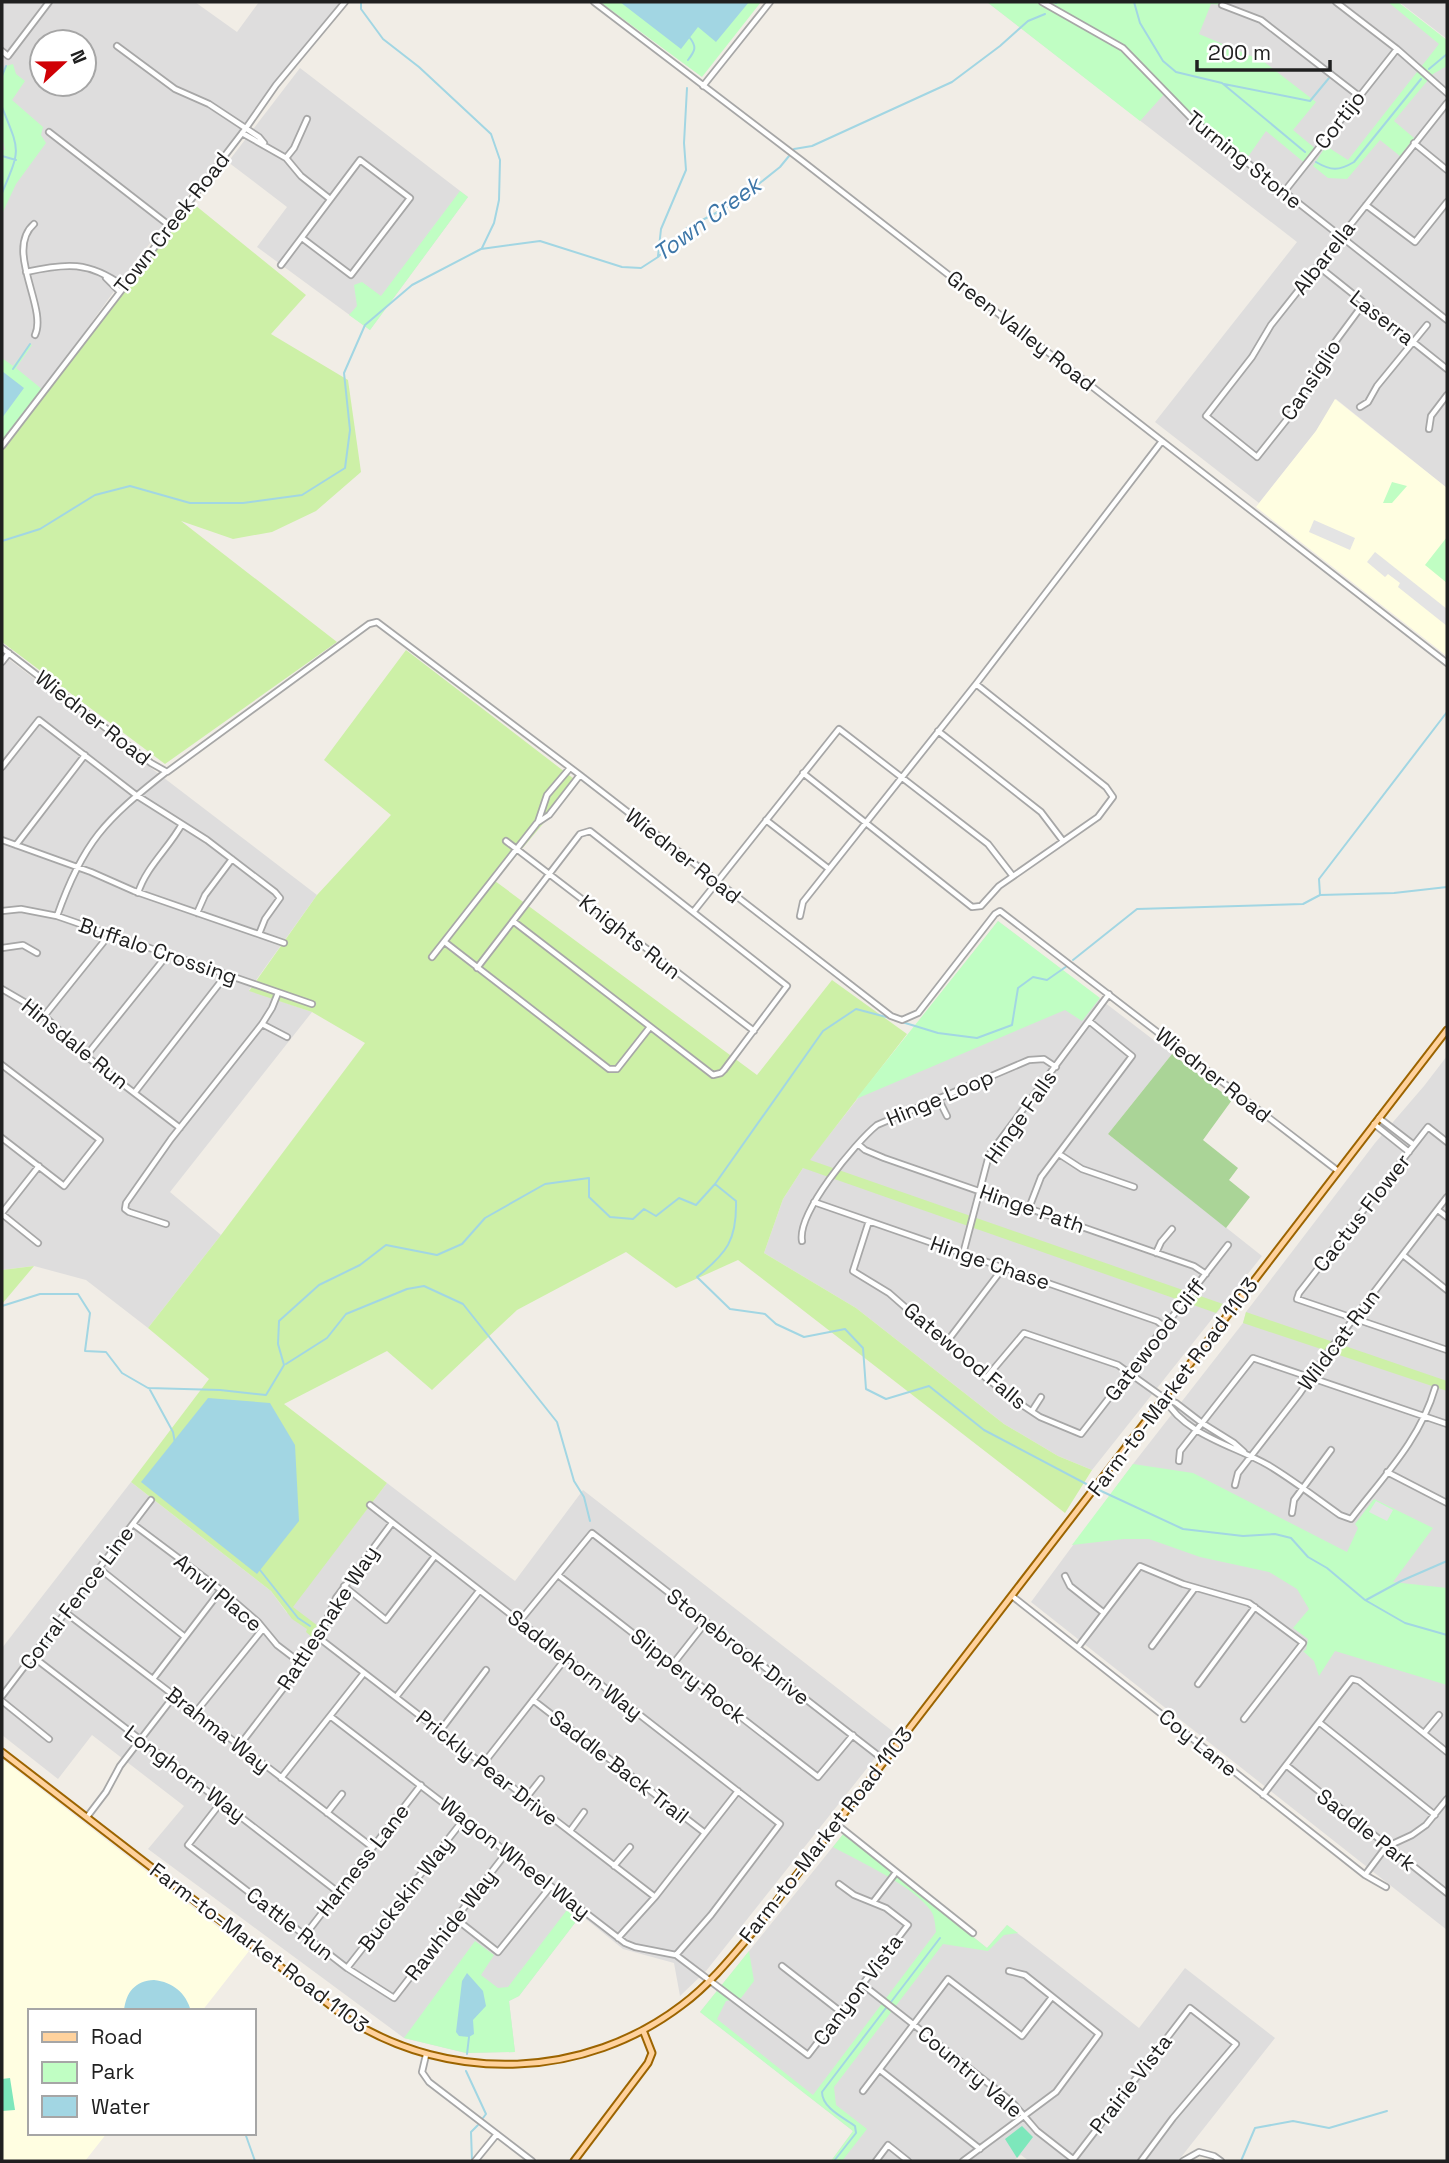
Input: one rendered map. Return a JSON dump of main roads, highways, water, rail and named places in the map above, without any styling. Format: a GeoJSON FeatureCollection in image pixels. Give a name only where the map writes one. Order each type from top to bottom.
{"type":"FeatureCollection","features":[{"type":"Feature","properties":{"kind":"main road","name":"Farm-to-Market Road 1103"},"geometry":{"type":"LineString","coordinates":[[2,1752],[348,2019],[371,2032],[426,2054],[476,2063],[527,2065],[595,2051],[642,2030],[681,2006],[710,1981],[752,1933],[1447,1030]]}},
{"type":"Feature","properties":{"kind":"main road"},"geometry":{"type":"LineString","coordinates":[[574,2161],[648,2063],[652,2053],[642,2030]]}},
{"type":"Feature","properties":{"kind":"water"},"geometry":{"type":"Polygon","coordinates":[[[620,2],[749,2],[716,42],[698,27],[681,49],[620,2]]]}},
{"type":"Feature","properties":{"kind":"water"},"geometry":{"type":"Polygon","coordinates":[[[2,371],[24,388],[2,418],[2,371]]]}},
{"type":"Feature","properties":{"kind":"water"},"geometry":{"type":"Polygon","coordinates":[[[208,1398],[270,1403],[295,1445],[299,1521],[257,1574],[141,1482],[208,1398]]]}},
{"type":"Feature","properties":{"kind":"water"},"geometry":{"type":"Polygon","coordinates":[[[467,1973],[483,1991],[486,2006],[473,2020],[474,2034],[469,2037],[459,2036],[456,2032],[462,1981],[467,1973]]]}},
{"type":"Feature","properties":{"kind":"water"},"geometry":{"type":"Polygon","coordinates":[[[147,1981],[167,1983],[178,1990],[190,2009],[124,2009],[129,1993],[137,1985],[147,1981]]]}},
{"type":"Feature","properties":{"kind":"waterway"},"geometry":{"type":"LineString","coordinates":[[361,2],[361,9],[383,39],[419,67],[491,134],[500,160],[499,200],[494,223],[482,248]]}},
{"type":"Feature","properties":{"kind":"waterway"},"geometry":{"type":"LineString","coordinates":[[1134,2],[1140,23],[1163,61],[1176,72],[1222,83],[1305,152]]}},
{"type":"Feature","properties":{"kind":"waterway","name":"Town Creek"},"geometry":{"type":"LineString","coordinates":[[794,149],[812,146],[952,82],[1028,21],[1045,14]]}},
{"type":"Feature","properties":{"kind":"waterway"},"geometry":{"type":"LineString","coordinates":[[688,60],[694,49],[690,38]]}},
{"type":"Feature","properties":{"kind":"waterway"},"geometry":{"type":"LineString","coordinates":[[1429,69],[1447,54]]}},
{"type":"Feature","properties":{"kind":"waterway"},"geometry":{"type":"LineString","coordinates":[[2,76],[6,66]]}},
{"type":"Feature","properties":{"kind":"waterway"},"geometry":{"type":"LineString","coordinates":[[1224,84],[1310,101],[1329,78]]}},
{"type":"Feature","properties":{"kind":"waterway"},"geometry":{"type":"LineString","coordinates":[[1316,162],[1335,169],[1354,162],[1421,79]]}},
{"type":"Feature","properties":{"kind":"waterway"},"geometry":{"type":"LineString","coordinates":[[658,256],[661,229],[686,170],[684,143],[687,88]]}},
{"type":"Feature","properties":{"kind":"waterway"},"geometry":{"type":"LineString","coordinates":[[2,107],[16,150],[13,167],[2,193]]}},
{"type":"Feature","properties":{"kind":"waterway"},"geometry":{"type":"LineString","coordinates":[[2,156],[16,160]]}},
{"type":"Feature","properties":{"kind":"waterway","name":"Town Creek"},"geometry":{"type":"LineString","coordinates":[[2,541],[40,529],[95,495],[130,486],[190,503],[243,503],[302,495],[345,468],[350,430],[344,373],[365,325],[412,285],[481,249],[540,241],[622,267],[641,268],[658,257],[687,228],[735,203],[780,167],[789,156]]}},
{"type":"Feature","properties":{"kind":"waterway"},"geometry":{"type":"LineString","coordinates":[[13,369],[30,344]]}},
{"type":"Feature","properties":{"kind":"waterway"},"geometry":{"type":"LineString","coordinates":[[1320,895],[1319,879],[1447,712]]}},
{"type":"Feature","properties":{"kind":"waterway"},"geometry":{"type":"LineString","coordinates":[[1073,960],[1137,909],[1303,904],[1320,895],[1394,893],[1447,887]]}},
{"type":"Feature","properties":{"kind":"waterway"},"geometry":{"type":"LineString","coordinates":[[902,1022],[938,1033],[977,1038],[1012,1025],[1018,988],[1033,977],[1047,980],[1067,966]]}},
{"type":"Feature","properties":{"kind":"waterway"},"geometry":{"type":"LineString","coordinates":[[2,1306],[40,1294],[78,1294],[90,1313],[85,1351],[106,1352],[122,1373],[148,1388],[220,1390],[266,1395],[284,1365],[278,1344],[279,1321],[319,1285],[360,1265],[386,1245],[437,1255],[462,1244],[485,1218],[545,1184],[589,1178],[589,1197],[610,1217],[633,1219],[644,1209],[656,1216],[679,1198],[696,1205],[715,1184],[823,1031],[856,1009],[890,1018]]}},
{"type":"Feature","properties":{"kind":"waterway"},"geometry":{"type":"LineString","coordinates":[[715,1184],[736,1201],[735,1226],[723,1253],[697,1277],[730,1309],[765,1314],[776,1324],[804,1337],[845,1329],[863,1348],[866,1389],[886,1399],[929,1386],[984,1430],[1092,1487]]}},
{"type":"Feature","properties":{"kind":"waterway"},"geometry":{"type":"LineString","coordinates":[[286,1364],[327,1338],[346,1314],[407,1289],[424,1286],[463,1304],[557,1422],[574,1481],[584,1497],[590,1521]]}},
{"type":"Feature","properties":{"kind":"waterway"},"geometry":{"type":"LineString","coordinates":[[149,1388],[173,1432],[175,1443]]}},
{"type":"Feature","properties":{"kind":"waterway"},"geometry":{"type":"LineString","coordinates":[[1099,1490],[1183,1529],[1243,1536],[1275,1534],[1291,1538],[1308,1557],[1327,1568],[1365,1600],[1405,1623],[1447,1635]]}},
{"type":"Feature","properties":{"kind":"waterway"},"geometry":{"type":"LineString","coordinates":[[1366,1600],[1447,1561]]}},
{"type":"Feature","properties":{"kind":"waterway"},"geometry":{"type":"LineString","coordinates":[[260,1570],[298,1618],[310,1626]]}},
{"type":"Feature","properties":{"kind":"waterway"},"geometry":{"type":"LineString","coordinates":[[891,2002],[940,1938]]}},
{"type":"Feature","properties":{"kind":"waterway"},"geometry":{"type":"LineString","coordinates":[[834,2161],[856,2133],[855,2126],[830,2108],[822,2092],[886,2008]]}},
{"type":"Feature","properties":{"kind":"waterway"},"geometry":{"type":"LineString","coordinates":[[467,2054],[469,2037]]}},
{"type":"Feature","properties":{"kind":"waterway"},"geometry":{"type":"LineString","coordinates":[[466,2071],[486,2114],[483,2118]]}},
{"type":"Feature","properties":{"kind":"waterway"},"geometry":{"type":"LineString","coordinates":[[1241,2161],[1255,2128],[1293,2121],[1329,2128],[1387,2111]]}},
{"type":"Feature","properties":{"kind":"waterway"},"geometry":{"type":"LineString","coordinates":[[472,2161],[471,2132],[478,2125]]}},
{"type":"Feature","properties":{"kind":"waterway"},"geometry":{"type":"LineString","coordinates":[[246,2135],[255,2161]]}}]}
